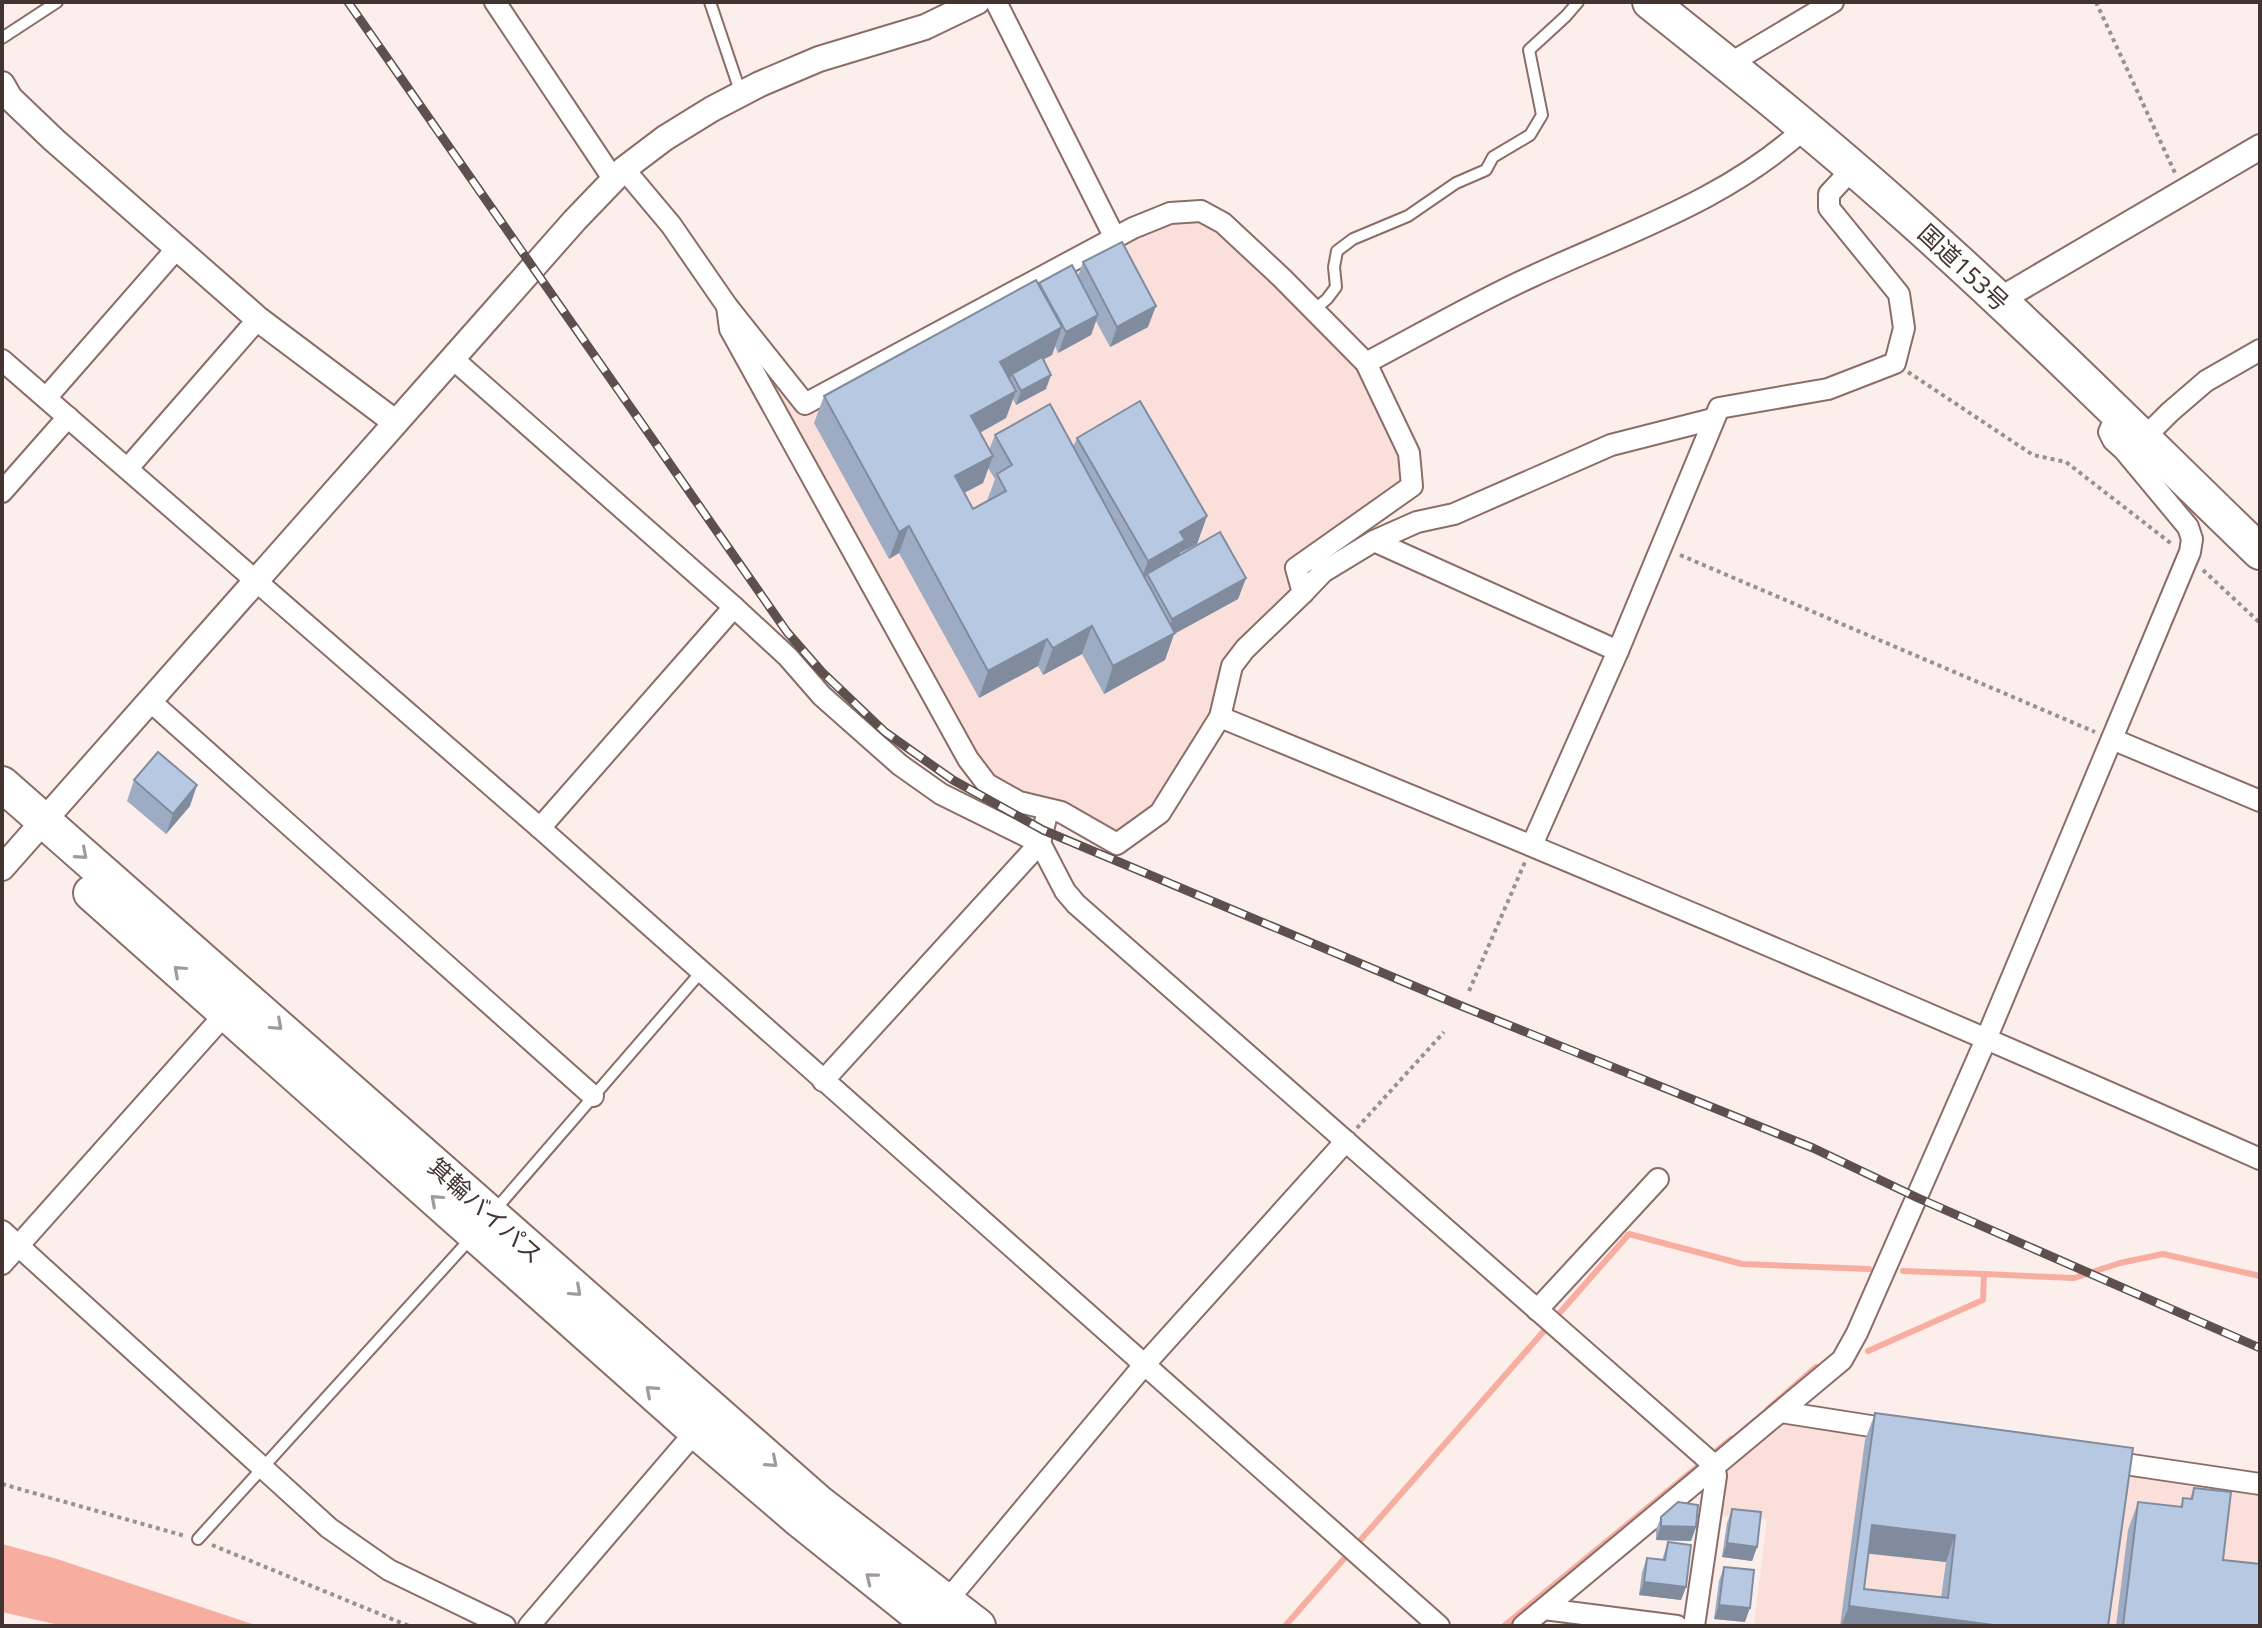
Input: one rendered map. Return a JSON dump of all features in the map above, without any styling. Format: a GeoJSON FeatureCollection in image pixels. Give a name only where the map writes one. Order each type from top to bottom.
{"type":"FeatureCollection","features":[{"type":"Feature","properties":{"kind":"highway","name":"国道153号"},"geometry":{"type":"LineString","coordinates":[[1650,2],[1853,168],[2003,303],[2260,552]]}},
{"type":"Feature","properties":{"kind":"highway","name":"箕輪バイパス"},"geometry":{"type":"LineString","coordinates":[[2,784],[36,829],[226,1013],[819,1503],[931,1619]]}},
{"type":"Feature","properties":{"kind":"highway","name":"箕輪バイパス"},"geometry":{"type":"LineString","coordinates":[[2,814],[36,829],[483,1225],[696,1431],[931,1619],[978,1626]]}},
{"type":"Feature","properties":{"kind":"street"},"geometry":{"type":"LineString","coordinates":[[495,2],[619,174],[671,225],[727,306],[805,404],[1115,238],[1170,213],[1201,211],[1223,223],[1366,363],[1409,453],[1412,486],[1296,568],[1303,593]]}},
{"type":"Feature","properties":{"kind":"street"},"geometry":{"type":"LineString","coordinates":[[2,868],[395,422],[619,174],[665,138],[741,94],[819,59],[925,27],[977,2]]}},
{"type":"Feature","properties":{"kind":"street"},"geometry":{"type":"LineString","coordinates":[[996,2],[1115,238]]}},
{"type":"Feature","properties":{"kind":"street"},"geometry":{"type":"LineString","coordinates":[[1729,64],[1833,2]]}},
{"type":"Feature","properties":{"kind":"street"},"geometry":{"type":"LineString","coordinates":[[2,84],[10,98],[54,140],[258,319],[395,422]]}},
{"type":"Feature","properties":{"kind":"street"},"geometry":{"type":"LineString","coordinates":[[1366,363],[1532,276],[1684,211],[1760,167],[1805,128]]}},
{"type":"Feature","properties":{"kind":"street"},"geometry":{"type":"LineString","coordinates":[[2003,303],[2013,292],[2260,147]]}},
{"type":"Feature","properties":{"kind":"street"},"geometry":{"type":"LineString","coordinates":[[1532,845],[1618,651],[1719,408],[1828,389],[1895,363],[1904,328],[1899,294],[1829,208],[1829,194],[1853,168]]}},
{"type":"Feature","properties":{"kind":"street"},"geometry":{"type":"LineString","coordinates":[[46,398],[178,247]]}},
{"type":"Feature","properties":{"kind":"street"},"geometry":{"type":"LineString","coordinates":[[727,306],[730,329],[968,759],[987,784],[1019,802],[1061,812],[1117,844],[1160,813],[1220,717],[1232,666],[1245,649],[1323,572],[1374,541],[1417,522],[1454,514],[1611,445],[1713,419]]}},
{"type":"Feature","properties":{"kind":"street"},"geometry":{"type":"LineString","coordinates":[[128,468],[258,319]]}},
{"type":"Feature","properties":{"kind":"street"},"geometry":{"type":"LineString","coordinates":[[1523,1626],[1708,1460],[1781,1412],[1842,1360],[1895,1250],[1987,1037],[2190,552],[2192,539],[2188,527],[2109,432],[2113,423],[2132,428],[2170,412],[2206,381],[2260,350]]}},
{"type":"Feature","properties":{"kind":"street"},"geometry":{"type":"LineString","coordinates":[[452,358],[734,607],[788,657],[822,696],[900,765],[941,794],[1040,843],[1065,891],[1076,904],[1708,1460],[1716,1476],[1694,1626]]}},
{"type":"Feature","properties":{"kind":"street"},"geometry":{"type":"LineString","coordinates":[[2,360],[540,828],[1439,1626]]}},
{"type":"Feature","properties":{"kind":"street"},"geometry":{"type":"LineString","coordinates":[[2,492],[68,417]]}},
{"type":"Feature","properties":{"kind":"street"},"geometry":{"type":"LineString","coordinates":[[1374,541],[1618,651]]}},
{"type":"Feature","properties":{"kind":"street"},"geometry":{"type":"LineString","coordinates":[[540,828],[734,607]]}},
{"type":"Feature","properties":{"kind":"street"},"geometry":{"type":"LineString","coordinates":[[150,701],[593,1096]]}},
{"type":"Feature","properties":{"kind":"street"},"geometry":{"type":"LineString","coordinates":[[1220,717],[1987,1037],[2260,1159]]}},
{"type":"Feature","properties":{"kind":"street"},"geometry":{"type":"LineString","coordinates":[[2112,739],[2260,801]]}},
{"type":"Feature","properties":{"kind":"street"},"geometry":{"type":"LineString","coordinates":[[823,1081],[1040,843],[1048,810]]}},
{"type":"Feature","properties":{"kind":"street"},"geometry":{"type":"LineString","coordinates":[[2,1264],[226,1013]]}},
{"type":"Feature","properties":{"kind":"street"},"geometry":{"type":"LineString","coordinates":[[931,1619],[1144,1365],[1346,1141]]}},
{"type":"Feature","properties":{"kind":"street"},"geometry":{"type":"LineString","coordinates":[[1548,1319],[1658,1179]]}},
{"type":"Feature","properties":{"kind":"street"},"geometry":{"type":"LineString","coordinates":[[2,1231],[329,1528],[389,1570],[505,1626]]}},
{"type":"Feature","properties":{"kind":"street"},"geometry":{"type":"LineString","coordinates":[[1781,1412],[1920,1433]]}},
{"type":"Feature","properties":{"kind":"street"},"geometry":{"type":"LineString","coordinates":[[529,1626],[696,1431]]}},
{"type":"Feature","properties":{"kind":"street"},"geometry":{"type":"LineString","coordinates":[[2090,1459],[2260,1484]]}},
{"type":"Feature","properties":{"kind":"street"},"geometry":{"type":"LineString","coordinates":[[1544,1609],[1677,1626]]}},
{"type":"Feature","properties":{"kind":"lane"},"geometry":{"type":"LineString","coordinates":[[2,38],[57,2]]}},
{"type":"Feature","properties":{"kind":"lane"},"geometry":{"type":"LineString","coordinates":[[710,2],[741,94]]}},
{"type":"Feature","properties":{"kind":"lane"},"geometry":{"type":"LineString","coordinates":[[1314,310],[1336,287],[1334,267],[1337,251],[1353,239],[1408,216],[1456,183],[1486,170],[1493,157],[1530,135],[1542,115],[1529,50],[1578,2]]}},
{"type":"Feature","properties":{"kind":"lane"},"geometry":{"type":"LineString","coordinates":[[198,1539],[483,1225],[701,972]]}},
{"type":"Feature","properties":{"kind":"path"},"geometry":{"type":"LineString","coordinates":[[2096,2],[2183,190]]}},
{"type":"Feature","properties":{"kind":"path"},"geometry":{"type":"LineString","coordinates":[[1895,363],[2033,455],[2066,462],[2178,549]]}},
{"type":"Feature","properties":{"kind":"path"},"geometry":{"type":"LineString","coordinates":[[1661,547],[2112,739]]}},
{"type":"Feature","properties":{"kind":"path"},"geometry":{"type":"LineString","coordinates":[[2195,563],[2260,623]]}},
{"type":"Feature","properties":{"kind":"path"},"geometry":{"type":"LineString","coordinates":[[1469,991],[1532,845]]}},
{"type":"Feature","properties":{"kind":"path"},"geometry":{"type":"LineString","coordinates":[[1346,1141],[1444,1032]]}},
{"type":"Feature","properties":{"kind":"shaded area"},"geometry":{"type":"Polygon","coordinates":[[[1201,211],[1366,363],[1412,486],[1296,567],[1303,593],[1245,649],[1220,717],[1160,813],[1117,844],[987,784],[730,329],[805,404],[1133,228],[1201,211]]]}},
{"type":"Feature","properties":{"kind":"shaded area"},"geometry":{"type":"Polygon","coordinates":[[[1782,1421],[2260,1485],[2260,1626],[1754,1626],[1767,1519],[1714,1515],[1730,1463],[1782,1421]]]}},
{"type":"Feature","properties":{"kind":"shaded area"},"geometry":{"type":"Polygon","coordinates":[[[2,1544],[57,1559],[258,1626],[63,1626],[2,1612],[2,1544]]]}},
{"type":"Feature","properties":{"kind":"building"},"geometry":{"type":"Polygon","coordinates":[[[1122,242],[1156,306],[1117,327],[1083,262],[1122,242]]]}},
{"type":"Feature","properties":{"kind":"building"},"geometry":{"type":"Polygon","coordinates":[[[1072,265],[1098,315],[1066,332],[1039,283],[1072,265]]]}},
{"type":"Feature","properties":{"kind":"building"},"geometry":{"type":"Polygon","coordinates":[[[1036,280],[1062,327],[1000,362],[1016,391],[971,416],[993,456],[955,476],[973,509],[1006,491],[997,474],[1012,465],[995,435],[1050,404],[1175,633],[1113,666],[1092,626],[1053,648],[1047,639],[988,671],[909,526],[899,532],[824,396],[1036,280]]]}},
{"type":"Feature","properties":{"kind":"building"},"geometry":{"type":"Polygon","coordinates":[[[1042,357],[1051,375],[1021,391],[1012,374],[1042,357]]]}},
{"type":"Feature","properties":{"kind":"building"},"geometry":{"type":"Polygon","coordinates":[[[1140,401],[1207,516],[1180,532],[1185,540],[1148,561],[1077,438],[1140,401]]]}},
{"type":"Feature","properties":{"kind":"building"},"geometry":{"type":"Polygon","coordinates":[[[1220,532],[1246,578],[1172,619],[1147,574],[1220,532]]]}},
{"type":"Feature","properties":{"kind":"building"},"geometry":{"type":"Polygon","coordinates":[[[158,752],[197,785],[173,814],[134,780],[158,752]]]}},
{"type":"Feature","properties":{"kind":"building"},"geometry":{"type":"Polygon","coordinates":[[[1875,1413],[2133,1448],[2108,1626],[2001,1626],[1849,1606],[1875,1413]],[[1872,1525],[1864,1589],[1948,1598],[1955,1535],[1872,1525]]]}},
{"type":"Feature","properties":{"kind":"building"},"geometry":{"type":"Polygon","coordinates":[[[2194,1488],[2231,1492],[2223,1560],[2260,1564],[2260,1626],[2123,1626],[2138,1502],[2182,1507],[2183,1498],[2192,1499],[2194,1488]]]}},
{"type":"Feature","properties":{"kind":"building"},"geometry":{"type":"Polygon","coordinates":[[[1678,1502],[1698,1505],[1696,1527],[1661,1526],[1661,1517],[1678,1502]]]}},
{"type":"Feature","properties":{"kind":"building"},"geometry":{"type":"Polygon","coordinates":[[[1732,1509],[1761,1512],[1757,1547],[1727,1543],[1732,1509]]]}},
{"type":"Feature","properties":{"kind":"building"},"geometry":{"type":"Polygon","coordinates":[[[1668,1542],[1691,1545],[1686,1587],[1644,1582],[1647,1558],[1665,1560],[1668,1542]]]}},
{"type":"Feature","properties":{"kind":"building"},"geometry":{"type":"Polygon","coordinates":[[[1724,1567],[1754,1570],[1750,1608],[1719,1605],[1724,1567]]]}},
{"type":"Feature","properties":{"kind":"waterway"},"geometry":{"type":"LineString","coordinates":[[1285,1626],[1629,1234],[1742,1264],[1869,1269]]}},
{"type":"Feature","properties":{"kind":"waterway"},"geometry":{"type":"LineString","coordinates":[[1868,1351],[1983,1300],[1984,1274],[2074,1278],[2120,1263],[2163,1254],[2260,1276]]}},
{"type":"Feature","properties":{"kind":"waterway"},"geometry":{"type":"LineString","coordinates":[[1903,1271],[1984,1274]]}},
{"type":"Feature","properties":{"kind":"waterway"},"geometry":{"type":"LineString","coordinates":[[1768,1409],[1816,1367]]}},
{"type":"Feature","properties":{"kind":"waterway"},"geometry":{"type":"LineString","coordinates":[[1504,1626],[1731,1439]]}},
{"type":"Feature","properties":{"kind":"railway"},"geometry":{"type":"LineString","coordinates":[[348,2],[787,632],[822,672],[885,732],[953,780],[1043,830],[1459,1005],[1813,1148],[1918,1198],[2260,1348]]}}]}
